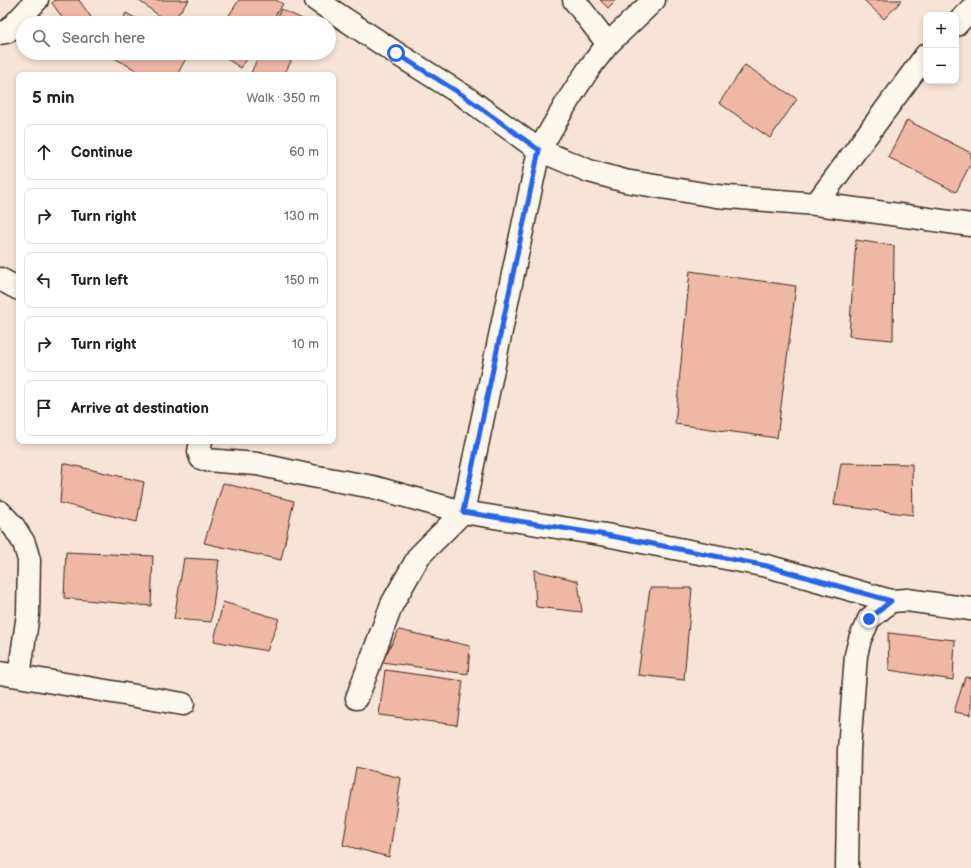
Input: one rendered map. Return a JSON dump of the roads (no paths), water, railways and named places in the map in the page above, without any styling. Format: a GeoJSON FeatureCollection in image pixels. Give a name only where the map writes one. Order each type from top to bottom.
{"type":"FeatureCollection","features":[{"type":"Feature","properties":{"kind":"street"},"geometry":{"type":"LineString","coordinates":[[22,16],[36,0]]}},
{"type":"Feature","properties":{"kind":"street"},"geometry":{"type":"LineString","coordinates":[[316,0],[464,96],[539,150],[589,171],[625,182],[716,196],[816,204],[971,225]]}},
{"type":"Feature","properties":{"kind":"street"},"geometry":{"type":"LineString","coordinates":[[574,0],[608,44]]}},
{"type":"Feature","properties":{"kind":"street"},"geometry":{"type":"LineString","coordinates":[[357,698],[392,604],[419,556],[463,512],[539,150],[590,67],[608,44],[654,0]]}},
{"type":"Feature","properties":{"kind":"street"},"geometry":{"type":"LineString","coordinates":[[959,22],[971,10]]}},
{"type":"Feature","properties":{"kind":"street"},"geometry":{"type":"LineString","coordinates":[[0,33],[9,30],[16,22]]}},
{"type":"Feature","properties":{"kind":"street"},"geometry":{"type":"LineString","coordinates":[[816,204],[923,60]]}},
{"type":"Feature","properties":{"kind":"street"},"geometry":{"type":"LineString","coordinates":[[0,279],[16,287]]}},
{"type":"Feature","properties":{"kind":"street"},"geometry":{"type":"LineString","coordinates":[[200,444],[199,452],[201,458],[206,460],[257,464],[373,487],[463,512],[606,535],[767,566],[891,601],[906,600],[971,609]]}},
{"type":"Feature","properties":{"kind":"street"},"geometry":{"type":"LineString","coordinates":[[0,512],[14,527],[24,543],[29,560],[28,614],[10,674],[183,704]]}},
{"type":"Feature","properties":{"kind":"street"},"geometry":{"type":"LineString","coordinates":[[847,868],[849,750],[856,655],[860,639],[869,619],[891,601]]}}]}
